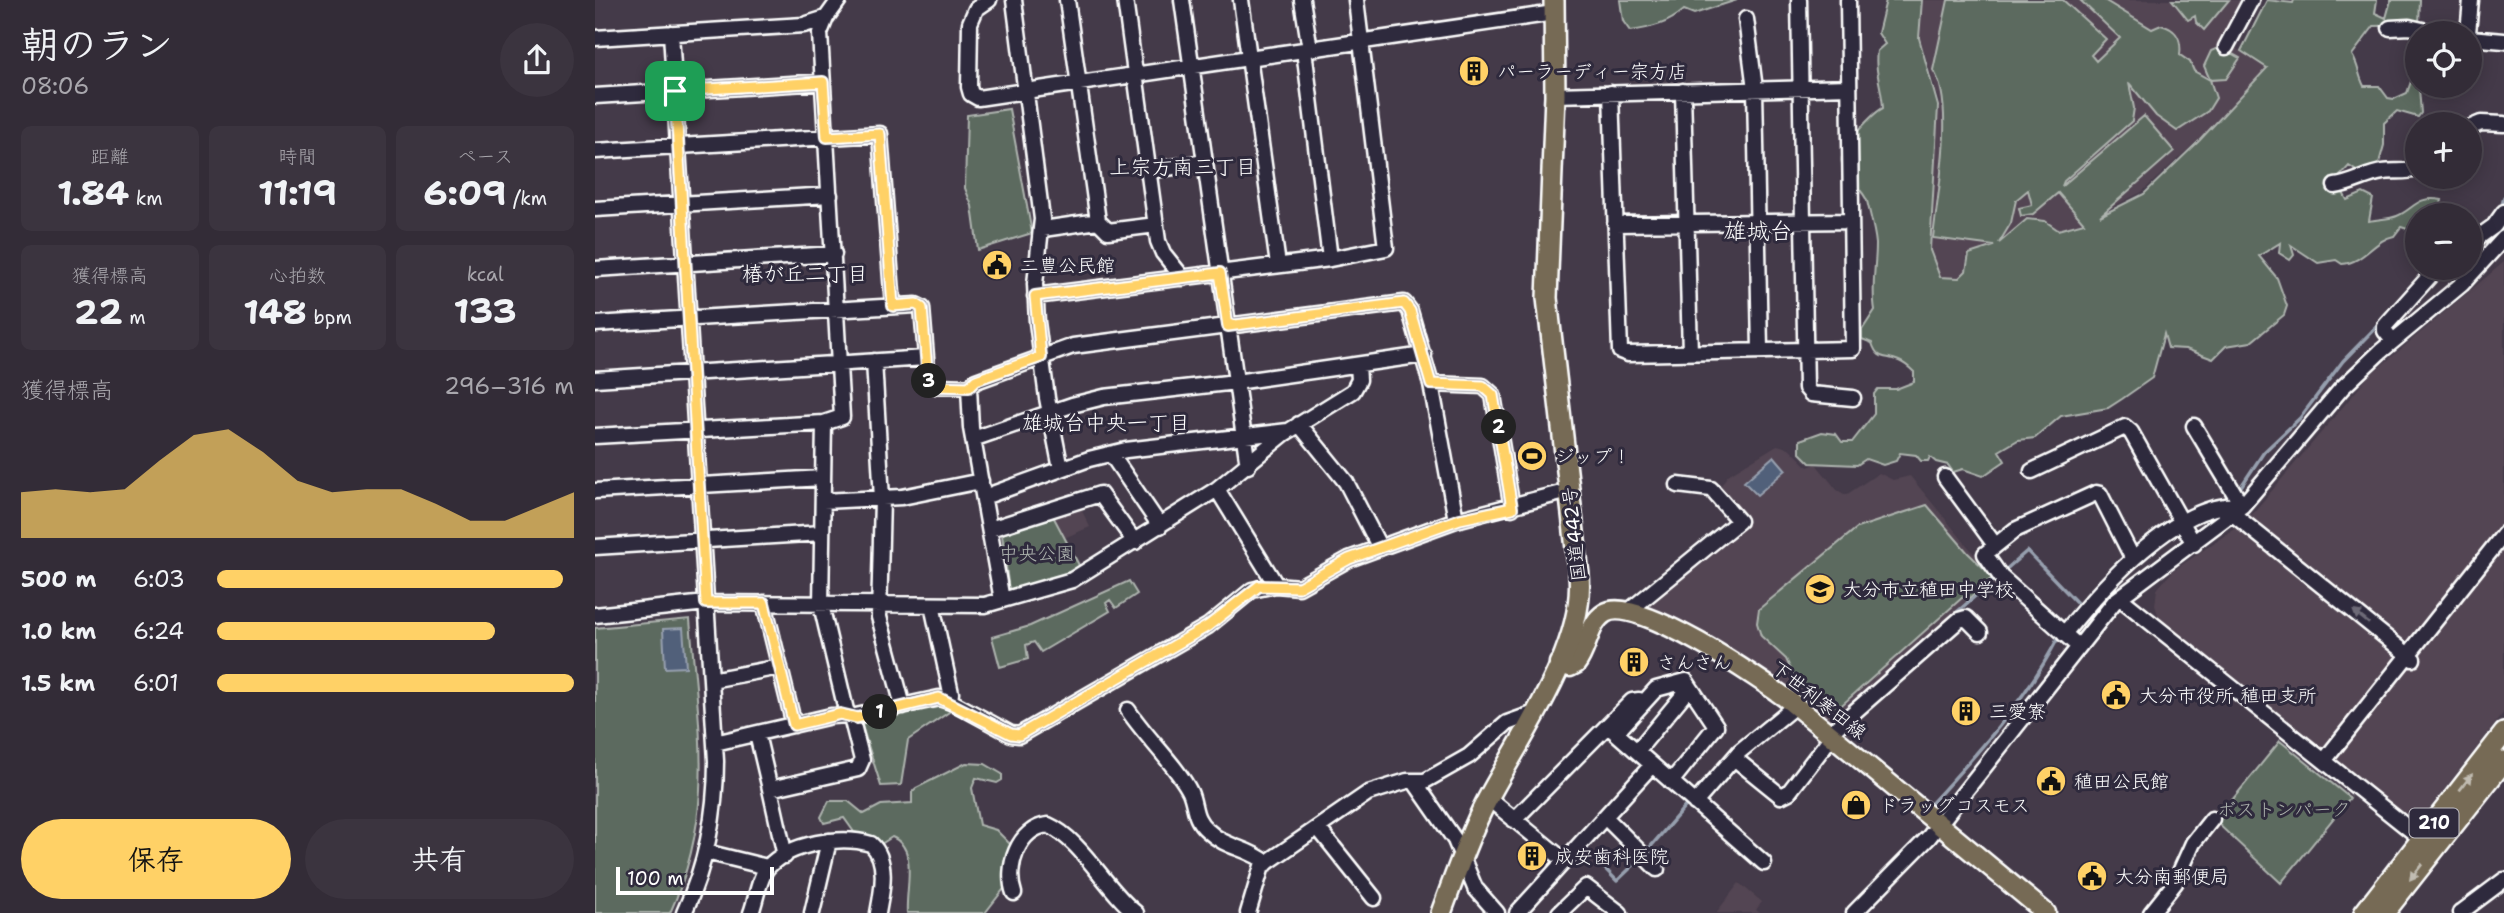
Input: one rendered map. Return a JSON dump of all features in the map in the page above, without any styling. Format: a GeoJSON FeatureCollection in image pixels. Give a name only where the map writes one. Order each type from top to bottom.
{"type":"FeatureCollection","features":[{"type":"Feature","properties":{"kind":"highway","name":"国道442号"},"geometry":{"type":"LineString","coordinates":[[1441,913],[1461,858],[1488,798],[1559,663],[1573,629],[1579,601],[1547,298],[1555,94],[1554,6]]}},
{"type":"Feature","properties":{"kind":"highway","name":"210"},"geometry":{"type":"LineString","coordinates":[[2384,913],[2504,733]]}},
{"type":"Feature","properties":{"kind":"highway","name":"210"},"geometry":{"type":"LineString","coordinates":[[2364,913],[2504,761]]}},
{"type":"Feature","properties":{"kind":"main road"},"geometry":{"type":"LineString","coordinates":[[1559,663],[1570,667],[1576,664],[1597,620],[1606,612],[1630,610]]}},
{"type":"Feature","properties":{"kind":"main road","name":"下世利寒田線"},"geometry":{"type":"LineString","coordinates":[[1630,610],[1703,646],[1795,705],[2046,913]]}},
{"type":"Feature","properties":{"kind":"street"},"geometry":{"type":"LineString","coordinates":[[595,436],[824,423],[837,421],[843,414],[820,33],[826,18],[839,0]]}},
{"type":"Feature","properties":{"kind":"street"},"geometry":{"type":"LineString","coordinates":[[989,0],[976,9],[970,23],[971,94],[978,98],[1363,41],[1554,6]]}},
{"type":"Feature","properties":{"kind":"street"},"geometry":{"type":"LineString","coordinates":[[1014,0],[1043,229],[1035,296],[1041,357],[1049,412],[1062,470]]}},
{"type":"Feature","properties":{"kind":"street"},"geometry":{"type":"LineString","coordinates":[[1067,0],[1098,221],[1108,231],[1156,225]]}},
{"type":"Feature","properties":{"kind":"street"},"geometry":{"type":"LineString","coordinates":[[1125,0],[1156,225],[1163,253],[1182,278]]}},
{"type":"Feature","properties":{"kind":"street"},"geometry":{"type":"LineString","coordinates":[[1182,0],[1248,466]]}},
{"type":"Feature","properties":{"kind":"street"},"geometry":{"type":"LineString","coordinates":[[1241,0],[1277,265]]}},
{"type":"Feature","properties":{"kind":"street"},"geometry":{"type":"LineString","coordinates":[[1303,0],[1330,259]]}},
{"type":"Feature","properties":{"kind":"street"},"geometry":{"type":"LineString","coordinates":[[1035,296],[1383,250],[1387,243],[1366,99],[1363,41],[1356,0]]}},
{"type":"Feature","properties":{"kind":"street"},"geometry":{"type":"LineString","coordinates":[[1799,0],[1808,392],[1853,398]]}},
{"type":"Feature","properties":{"kind":"street"},"geometry":{"type":"LineString","coordinates":[[1611,93],[1619,349],[1628,354],[1853,349],[1848,0]]}},
{"type":"Feature","properties":{"kind":"street"},"geometry":{"type":"LineString","coordinates":[[2226,47],[2251,0]]}},
{"type":"Feature","properties":{"kind":"street"},"geometry":{"type":"LineString","coordinates":[[2470,21],[2471,0]]}},
{"type":"Feature","properties":{"kind":"street"},"geometry":{"type":"LineString","coordinates":[[595,38],[804,25],[826,18]]}},
{"type":"Feature","properties":{"kind":"street"},"geometry":{"type":"LineString","coordinates":[[1746,19],[1755,89],[1760,351]]}},
{"type":"Feature","properties":{"kind":"street"},"geometry":{"type":"LineString","coordinates":[[2390,28],[2405,27]]}},
{"type":"Feature","properties":{"kind":"street"},"geometry":{"type":"LineString","coordinates":[[671,33],[715,743],[715,805],[706,852],[684,913]]}},
{"type":"Feature","properties":{"kind":"street"},"geometry":{"type":"LineString","coordinates":[[2482,38],[2504,41]]}},
{"type":"Feature","properties":{"kind":"street"},"geometry":{"type":"LineString","coordinates":[[595,96],[823,82]]}},
{"type":"Feature","properties":{"kind":"street"},"geometry":{"type":"LineString","coordinates":[[1555,94],[1849,87]]}},
{"type":"Feature","properties":{"kind":"street"},"geometry":{"type":"LineString","coordinates":[[1683,91],[1690,352]]}},
{"type":"Feature","properties":{"kind":"street"},"geometry":{"type":"LineString","coordinates":[[2482,123],[2504,124]]}},
{"type":"Feature","properties":{"kind":"street"},"geometry":{"type":"LineString","coordinates":[[595,151],[880,134],[893,306]]}},
{"type":"Feature","properties":{"kind":"street"},"geometry":{"type":"LineString","coordinates":[[1148,171],[1205,162]]}},
{"type":"Feature","properties":{"kind":"street"},"geometry":{"type":"LineString","coordinates":[[2335,186],[2358,182],[2380,172],[2405,172]]}},
{"type":"Feature","properties":{"kind":"street"},"geometry":{"type":"LineString","coordinates":[[595,209],[830,195]]}},
{"type":"Feature","properties":{"kind":"street"},"geometry":{"type":"LineString","coordinates":[[2482,235],[2494,226],[2504,212]]}},
{"type":"Feature","properties":{"kind":"street"},"geometry":{"type":"LineString","coordinates":[[1043,229],[1098,221]]}},
{"type":"Feature","properties":{"kind":"street"},"geometry":{"type":"LineString","coordinates":[[1615,224],[1851,221]]}},
{"type":"Feature","properties":{"kind":"street"},"geometry":{"type":"LineString","coordinates":[[1854,913],[1887,883],[1939,826],[2078,646],[2120,598],[2194,544],[2332,398],[2393,341],[2454,292],[2504,238]]}},
{"type":"Feature","properties":{"kind":"street"},"geometry":{"type":"LineString","coordinates":[[595,269],[834,254]]}},
{"type":"Feature","properties":{"kind":"street"},"geometry":{"type":"LineString","coordinates":[[2393,341],[2384,330],[2385,326],[2426,280]]}},
{"type":"Feature","properties":{"kind":"street"},"geometry":{"type":"LineString","coordinates":[[595,324],[916,304],[922,308],[928,381],[935,386],[969,387],[976,380],[1073,346],[1404,303],[1410,311],[1431,384],[1456,520]]}},
{"type":"Feature","properties":{"kind":"street"},"geometry":{"type":"LineString","coordinates":[[973,439],[1049,412],[1104,397],[1236,382],[1424,355]]}},
{"type":"Feature","properties":{"kind":"street"},"geometry":{"type":"LineString","coordinates":[[595,379],[926,358]]}},
{"type":"Feature","properties":{"kind":"street"},"geometry":{"type":"LineString","coordinates":[[874,361],[881,499],[880,622],[904,706]]}},
{"type":"Feature","properties":{"kind":"street"},"geometry":{"type":"LineString","coordinates":[[595,615],[706,603],[985,605],[1083,575],[1217,489],[1294,428],[1357,388],[1358,365]]}},
{"type":"Feature","properties":{"kind":"street"},"geometry":{"type":"LineString","coordinates":[[1431,384],[1483,386],[1493,395],[1512,508]]}},
{"type":"Feature","properties":{"kind":"street"},"geometry":{"type":"LineString","coordinates":[[969,387],[973,439],[1002,600]]}},
{"type":"Feature","properties":{"kind":"street"},"geometry":{"type":"LineString","coordinates":[[770,789],[858,769],[862,760],[821,605],[824,423]]}},
{"type":"Feature","properties":{"kind":"street"},"geometry":{"type":"LineString","coordinates":[[2193,426],[2235,502],[2411,657]]}},
{"type":"Feature","properties":{"kind":"street"},"geometry":{"type":"LineString","coordinates":[[2032,471],[2125,427],[2131,432],[2194,544]]}},
{"type":"Feature","properties":{"kind":"street"},"geometry":{"type":"LineString","coordinates":[[984,497],[1111,454],[1294,428]]}},
{"type":"Feature","properties":{"kind":"street"},"geometry":{"type":"LineString","coordinates":[[1294,428],[1346,482],[1380,548]]}},
{"type":"Feature","properties":{"kind":"street"},"geometry":{"type":"LineString","coordinates":[[1111,454],[1160,526]]}},
{"type":"Feature","properties":{"kind":"street"},"geometry":{"type":"LineString","coordinates":[[1945,477],[1995,545]]}},
{"type":"Feature","properties":{"kind":"street"},"geometry":{"type":"LineString","coordinates":[[595,491],[823,478]]}},
{"type":"Feature","properties":{"kind":"street"},"geometry":{"type":"LineString","coordinates":[[823,501],[881,499],[981,481]]}},
{"type":"Feature","properties":{"kind":"street"},"geometry":{"type":"LineString","coordinates":[[1630,610],[1739,521],[1711,489],[1678,485]]}},
{"type":"Feature","properties":{"kind":"street"},"geometry":{"type":"LineString","coordinates":[[1217,489],[1276,585]]}},
{"type":"Feature","properties":{"kind":"street"},"geometry":{"type":"LineString","coordinates":[[715,743],[935,698],[950,701],[1011,734],[1019,735],[1208,626],[1252,590],[1276,585],[1299,587],[1342,562],[1456,520],[1512,508],[1569,491]]}},
{"type":"Feature","properties":{"kind":"street"},"geometry":{"type":"LineString","coordinates":[[989,530],[1100,494],[1135,542]]}},
{"type":"Feature","properties":{"kind":"street"},"geometry":{"type":"LineString","coordinates":[[2078,646],[1999,576],[1985,556],[2014,530],[2098,494],[2133,559]]}},
{"type":"Feature","properties":{"kind":"street"},"geometry":{"type":"LineString","coordinates":[[2064,634],[2112,577],[2180,519],[2235,502]]}},
{"type":"Feature","properties":{"kind":"street"},"geometry":{"type":"LineString","coordinates":[[595,547],[822,533]]}},
{"type":"Feature","properties":{"kind":"street"},"geometry":{"type":"LineString","coordinates":[[2327,763],[2504,534]]}},
{"type":"Feature","properties":{"kind":"street"},"geometry":{"type":"LineString","coordinates":[[2411,657],[2504,546]]}},
{"type":"Feature","properties":{"kind":"street"},"geometry":{"type":"LineString","coordinates":[[2120,598],[2428,844]]}},
{"type":"Feature","properties":{"kind":"street"},"geometry":{"type":"LineString","coordinates":[[764,603],[794,725]]}},
{"type":"Feature","properties":{"kind":"street"},"geometry":{"type":"LineString","coordinates":[[932,605],[951,693],[950,701]]}},
{"type":"Feature","properties":{"kind":"street"},"geometry":{"type":"LineString","coordinates":[[1734,758],[1776,794],[1785,795],[1830,735],[1959,620],[1966,618],[1980,632]]}},
{"type":"Feature","properties":{"kind":"street"},"geometry":{"type":"LineString","coordinates":[[711,680],[780,667]]}},
{"type":"Feature","properties":{"kind":"street"},"geometry":{"type":"LineString","coordinates":[[1514,820],[1663,685],[1685,681],[1716,726],[1671,782]]}},
{"type":"Feature","properties":{"kind":"street"},"geometry":{"type":"LineString","coordinates":[[1637,751],[1690,687]]}},
{"type":"Feature","properties":{"kind":"street"},"geometry":{"type":"LineString","coordinates":[[1695,803],[1734,758],[1795,705]]}},
{"type":"Feature","properties":{"kind":"street"},"geometry":{"type":"LineString","coordinates":[[1128,710],[1188,789],[1193,811],[1204,828],[1230,847],[1253,852],[1267,863]]}},
{"type":"Feature","properties":{"kind":"street"},"geometry":{"type":"LineString","coordinates":[[1248,913],[1258,875],[1267,863],[1375,790],[1425,781],[1475,751],[1507,723],[1535,713]]}},
{"type":"Feature","properties":{"kind":"street"},"geometry":{"type":"LineString","coordinates":[[1612,729],[1764,863]]}},
{"type":"Feature","properties":{"kind":"street"},"geometry":{"type":"LineString","coordinates":[[757,734],[781,850],[785,856]]}},
{"type":"Feature","properties":{"kind":"street"},"geometry":{"type":"LineString","coordinates":[[1517,913],[1652,765]]}},
{"type":"Feature","properties":{"kind":"street"},"geometry":{"type":"LineString","coordinates":[[1414,781],[1451,833],[1475,888],[1497,913]]}},
{"type":"Feature","properties":{"kind":"street"},"geometry":{"type":"LineString","coordinates":[[1488,798],[1565,862]]}},
{"type":"Feature","properties":{"kind":"street"},"geometry":{"type":"LineString","coordinates":[[1605,817],[1657,869]]}},
{"type":"Feature","properties":{"kind":"street"},"geometry":{"type":"LineString","coordinates":[[2151,913],[2175,883],[2193,843],[2211,819]]}},
{"type":"Feature","properties":{"kind":"street"},"geometry":{"type":"LineString","coordinates":[[1014,892],[1011,881],[1019,845],[1041,826],[1048,825],[1070,843],[1124,904],[1136,913]]}},
{"type":"Feature","properties":{"kind":"street"},"geometry":{"type":"LineString","coordinates":[[1318,828],[1374,898]]}},
{"type":"Feature","properties":{"kind":"street"},"geometry":{"type":"LineString","coordinates":[[812,913],[829,841]]}},
{"type":"Feature","properties":{"kind":"street"},"geometry":{"type":"LineString","coordinates":[[751,913],[767,867],[803,846],[829,841],[861,841],[877,849],[883,872],[878,913]]}},
{"type":"Feature","properties":{"kind":"street"},"geometry":{"type":"LineString","coordinates":[[706,852],[767,867]]}},
{"type":"Feature","properties":{"kind":"street"},"geometry":{"type":"LineString","coordinates":[[2460,913],[2504,880]]}},
{"type":"Feature","properties":{"kind":"street"},"geometry":{"type":"LineString","coordinates":[[1559,913],[1586,887],[1620,913]]}},
{"type":"Feature","properties":{"kind":"shaded area"},"geometry":{"type":"Polygon","coordinates":[[[1923,0],[2244,0],[2224,41],[2269,69],[2243,98],[2142,192],[2078,224],[2056,229],[2044,220],[2027,217],[1997,245],[1967,254],[1965,271],[1959,278],[1939,276],[1931,248],[1939,101],[1920,37],[1923,0]]]}},
{"type":"Feature","properties":{"kind":"shaded area"},"geometry":{"type":"Polygon","coordinates":[[[2504,262],[2504,712],[2422,818],[2414,820],[2294,730],[2159,618],[2155,605],[2157,589],[2173,571],[2247,520],[2369,376],[2504,262]]]}},
{"type":"Feature","properties":{"kind":"shaded area","name":"大分市立稙田中学校"},"geometry":{"type":"Polygon","coordinates":[[[1777,445],[1789,448],[1808,467],[1816,464],[1837,490],[1846,495],[1879,473],[1893,480],[1910,476],[1993,577],[1829,724],[1643,602],[1745,520],[1720,487],[1728,475],[1777,445]]]}},
{"type":"Feature","properties":{"kind":"shaded area"},"geometry":{"type":"Polygon","coordinates":[[[1080,507],[1090,527],[1064,538],[1054,519],[1080,507]]]}},
{"type":"Feature","properties":{"kind":"shaded area"},"geometry":{"type":"Polygon","coordinates":[[[1739,883],[1762,902],[1756,910],[1760,913],[1716,913],[1739,883]]]}},
{"type":"Feature","properties":{"kind":"green space"},"geometry":{"type":"Polygon","coordinates":[[[1620,0],[1737,0],[1694,14],[1684,10],[1659,25],[1630,31],[1623,21],[1620,0]]]}},
{"type":"Feature","properties":{"kind":"green space"},"geometry":{"type":"Polygon","coordinates":[[[1886,0],[1922,0],[1919,38],[1938,106],[1930,250],[1940,277],[1959,278],[1966,271],[1969,254],[1994,246],[1933,238],[1944,126],[1940,85],[1933,70],[1948,0],[2063,0],[2106,39],[2091,55],[2096,61],[2120,38],[2080,0],[2104,0],[2152,29],[2161,25],[2175,32],[2180,44],[2180,55],[2190,62],[2194,71],[2210,80],[2216,98],[2208,111],[2177,131],[2156,116],[2129,83],[2134,108],[2132,121],[2064,181],[2062,186],[2144,116],[2174,151],[2100,216],[2144,194],[2199,141],[2267,68],[2241,51],[2267,0],[2293,3],[2294,0],[2377,0],[2375,13],[2386,18],[2391,0],[2420,0],[2419,21],[2405,21],[2405,25],[2374,26],[2352,55],[2364,86],[2379,86],[2388,98],[2394,99],[2405,94],[2405,98],[2420,98],[2421,112],[2397,111],[2384,123],[2384,145],[2377,170],[2361,174],[2349,166],[2331,186],[2341,189],[2347,200],[2363,193],[2373,198],[2369,221],[2391,218],[2405,212],[2405,228],[2401,227],[2394,236],[2357,259],[2342,264],[2336,260],[2318,263],[2291,245],[2294,255],[2290,260],[2279,253],[2280,243],[2259,256],[2277,278],[2287,306],[2284,315],[2251,342],[2226,346],[2213,359],[2186,349],[2168,348],[2164,334],[2152,378],[2108,408],[2061,416],[2035,438],[2018,440],[1999,451],[2005,461],[1983,476],[1963,469],[1953,472],[1948,465],[1936,462],[1930,457],[1928,461],[1921,461],[1916,455],[1900,453],[1896,461],[1883,465],[1866,459],[1857,465],[1810,463],[1800,453],[1800,440],[1822,432],[1836,434],[1842,442],[1852,442],[1874,414],[1874,394],[1878,389],[1896,389],[1914,382],[1914,372],[1909,367],[1879,355],[1872,343],[1862,339],[1862,330],[1875,310],[1875,239],[1867,201],[1843,170],[1842,163],[1844,151],[1853,137],[1883,108],[1876,58],[1877,51],[1885,44],[1878,33],[1886,0]],[[2028,190],[2016,200],[2011,223],[1999,243],[2027,219],[2045,221],[2058,230],[2084,223],[2058,193],[2033,214],[2021,216],[2019,208],[2032,205],[2028,190]]]}},
{"type":"Feature","properties":{"kind":"green space"},"geometry":{"type":"Polygon","coordinates":[[[2172,0],[2229,0],[2204,30],[2196,22],[2195,16],[2188,20],[2172,0]]]}},
{"type":"Feature","properties":{"kind":"green space"},"geometry":{"type":"Polygon","coordinates":[[[2220,47],[2240,58],[2226,79],[2210,80],[2204,66],[2211,51],[2220,47]]]}},
{"type":"Feature","properties":{"kind":"green space"},"geometry":{"type":"Polygon","coordinates":[[[1009,109],[1032,233],[978,250],[972,206],[965,188],[967,115],[1009,109]]]}},
{"type":"Feature","properties":{"kind":"green space"},"geometry":{"type":"Polygon","coordinates":[[[2427,199],[2442,200],[2441,203],[2418,203],[2427,199]]]}},
{"type":"Feature","properties":{"kind":"green space"},"geometry":{"type":"Polygon","coordinates":[[[1927,505],[1968,553],[1993,577],[1967,600],[1963,597],[1834,712],[1793,674],[1786,659],[1761,636],[1757,623],[1759,609],[1857,528],[1927,505]]]}},
{"type":"Feature","properties":{"kind":"green space","name":"中央公園"},"geometry":{"type":"Polygon","coordinates":[[[1053,516],[1081,569],[1073,574],[1009,591],[1002,534],[1053,516]]]}},
{"type":"Feature","properties":{"kind":"green space"},"geometry":{"type":"Polygon","coordinates":[[[1129,581],[1137,594],[1116,608],[1110,600],[1106,603],[1110,611],[1041,652],[1034,642],[1026,645],[1028,659],[1000,667],[992,637],[1030,626],[1129,581]]]}},
{"type":"Feature","properties":{"kind":"green space"},"geometry":{"type":"Polygon","coordinates":[[[690,619],[701,768],[694,839],[685,875],[670,913],[595,913],[595,628],[690,619]]]}},
{"type":"Feature","properties":{"kind":"green space"},"geometry":{"type":"Polygon","coordinates":[[[941,703],[955,708],[908,740],[901,785],[881,786],[862,726],[864,722],[941,703]]]}},
{"type":"Feature","properties":{"kind":"green space","name":"ボストンパーク"},"geometry":{"type":"Polygon","coordinates":[[[2280,741],[2350,798],[2281,883],[2215,821],[2280,741]]]}},
{"type":"Feature","properties":{"kind":"green space"},"geometry":{"type":"Polygon","coordinates":[[[966,763],[985,764],[1002,774],[1002,780],[997,783],[976,778],[972,788],[979,825],[996,830],[1015,849],[1006,886],[985,913],[907,913],[909,870],[905,850],[900,842],[892,837],[881,844],[872,837],[854,832],[844,818],[824,823],[821,817],[829,801],[848,801],[864,814],[881,805],[912,803],[912,792],[916,788],[966,763]]]}},
{"type":"Feature","properties":{"kind":"water"},"geometry":{"type":"Polygon","coordinates":[[[1774,456],[1786,470],[1757,495],[1744,482],[1774,456]]]}},
{"type":"Feature","properties":{"kind":"water"},"geometry":{"type":"Polygon","coordinates":[[[683,628],[686,667],[665,668],[663,629],[683,628]]]}},
{"type":"Feature","properties":{"kind":"waterway"},"geometry":{"type":"LineString","coordinates":[[2501,209],[2504,197]]}},
{"type":"Feature","properties":{"kind":"waterway"},"geometry":{"type":"LineString","coordinates":[[2238,491],[2264,452],[2300,418],[2343,361],[2382,321]]}},
{"type":"Feature","properties":{"kind":"waterway"},"geometry":{"type":"LineString","coordinates":[[2003,572],[2027,551],[2080,606]]}},
{"type":"Feature","properties":{"kind":"waterway"},"geometry":{"type":"LineString","coordinates":[[2107,575],[2126,555]]}},
{"type":"Feature","properties":{"kind":"waterway"},"geometry":{"type":"LineString","coordinates":[[1810,706],[1830,723],[1997,577]]}},
{"type":"Feature","properties":{"kind":"waterway"},"geometry":{"type":"LineString","coordinates":[[1929,806],[1983,746],[2016,704],[2059,636]]}},
{"type":"Feature","properties":{"kind":"waterway"},"geometry":{"type":"LineString","coordinates":[[1646,852],[1689,802]]}},
{"type":"Feature","properties":{"kind":"waterway"},"geometry":{"type":"LineString","coordinates":[[1586,849],[1617,881],[1641,858]]}},
{"type":"Feature","properties":{"kind":"place","name":"パーラーディー宗方店"},"geometry":{"type":"Point","coordinates":[1474,71]}},
{"type":"Feature","properties":{"kind":"place","name":"二豊公民館"},"geometry":{"type":"Point","coordinates":[997,265]}},
{"type":"Feature","properties":{"kind":"place","name":"ジップ！"},"geometry":{"type":"Point","coordinates":[1532,456]}},
{"type":"Feature","properties":{"kind":"place","name":"大分市立稙田中学校"},"geometry":{"type":"Point","coordinates":[1820,589]}},
{"type":"Feature","properties":{"kind":"place","name":"さんさん"},"geometry":{"type":"Point","coordinates":[1634,662]}},
{"type":"Feature","properties":{"kind":"place","name":"大分市役所 稙田支所"},"geometry":{"type":"Point","coordinates":[2116,695]}},
{"type":"Feature","properties":{"kind":"place","name":"三愛寮"},"geometry":{"type":"Point","coordinates":[1966,711]}},
{"type":"Feature","properties":{"kind":"place","name":"稙田公民館"},"geometry":{"type":"Point","coordinates":[2051,781]}},
{"type":"Feature","properties":{"kind":"place","name":"ドラッグコスモス"},"geometry":{"type":"Point","coordinates":[1856,805]}},
{"type":"Feature","properties":{"kind":"place","name":"成安歯科医院"},"geometry":{"type":"Point","coordinates":[1532,856]}},
{"type":"Feature","properties":{"kind":"place","name":"大分南郵便局"},"geometry":{"type":"Point","coordinates":[2092,876]}},
{"type":"Feature","properties":{"kind":"district","name":"上宗方南三丁目"},"geometry":{"type":"Point","coordinates":[1183,167]}},
{"type":"Feature","properties":{"kind":"district","name":"雄城台"},"geometry":{"type":"Point","coordinates":[1758,231]}},
{"type":"Feature","properties":{"kind":"district","name":"椿が丘二丁目"},"geometry":{"type":"Point","coordinates":[805,274]}},
{"type":"Feature","properties":{"kind":"district","name":"雄城台中央一丁目"},"geometry":{"type":"Point","coordinates":[1106,423]}},
{"type":"Feature","properties":{"kind":"route"},"geometry":{"type":"LineString","coordinates":[[823,82],[827,137],[880,134],[893,306],[916,304],[922,308],[928,381],[935,386],[969,387],[976,380],[1041,357],[1035,296],[1220,273],[1228,326],[1404,303],[1410,311],[1431,384],[1483,386],[1493,395],[1512,508],[1460,519],[1349,559],[1296,588],[1271,584],[1259,586],[1208,626],[1052,719],[1016,736],[954,703],[939,698],[857,718],[840,714],[794,725],[764,603],[706,603],[675,91],[823,82]]}}]}
